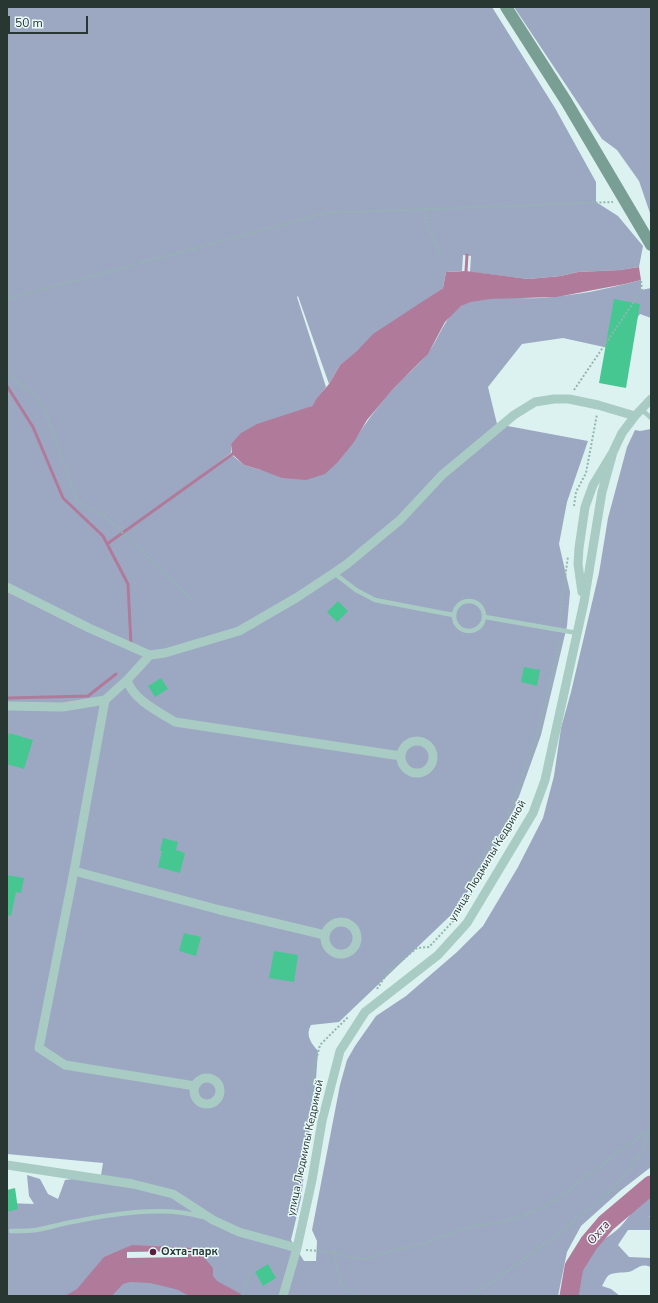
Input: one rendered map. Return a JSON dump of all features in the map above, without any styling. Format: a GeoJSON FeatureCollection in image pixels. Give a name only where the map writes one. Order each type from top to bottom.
{"type":"FeatureCollection","features":[{"type":"Feature","properties":{"kind":"street"},"geometry":{"type":"LineString","coordinates":[[506,7],[566,101],[651,246]]}},
{"type":"Feature","properties":{"kind":"street"},"geometry":{"type":"LineString","coordinates":[[7,587],[89,628],[150,655],[165,653],[239,632],[334,573],[400,520],[442,475],[514,415],[535,402],[554,399],[569,399],[638,413]]}},
{"type":"Feature","properties":{"kind":"street","name":"улица Людмилы Кедриной"},"geometry":{"type":"LineString","coordinates":[[584,602],[578,564],[585,507],[593,485],[613,452],[622,433],[651,399]]}},
{"type":"Feature","properties":{"kind":"street","name":"улица Людмилы Кедриной"},"geometry":{"type":"LineString","coordinates":[[283,1296],[297,1248],[312,1180],[322,1121],[340,1051],[365,1012],[438,955],[467,923],[533,813],[545,780],[584,602],[602,492],[613,452]]}},
{"type":"Feature","properties":{"kind":"street"},"geometry":{"type":"LineString","coordinates":[[7,706],[63,708],[105,700],[127,680],[150,655]]}},
{"type":"Feature","properties":{"kind":"street"},"geometry":{"type":"LineString","coordinates":[[127,680],[129,687],[139,698],[176,722],[401,756]]}},
{"type":"Feature","properties":{"kind":"street"},"geometry":{"type":"LineString","coordinates":[[105,700],[74,871],[39,1048],[66,1065],[195,1086]]}},
{"type":"Feature","properties":{"kind":"street"},"geometry":{"type":"LineString","coordinates":[[74,871],[325,936]]}},
{"type":"Feature","properties":{"kind":"street"},"geometry":{"type":"LineString","coordinates":[[7,1165],[133,1184],[173,1194],[213,1220],[239,1232],[297,1248]]}},
{"type":"Feature","properties":{"kind":"lane"},"geometry":{"type":"LineString","coordinates":[[638,413],[651,418]]}},
{"type":"Feature","properties":{"kind":"lane"},"geometry":{"type":"LineString","coordinates":[[334,573],[356,590],[375,600],[453,615]]}},
{"type":"Feature","properties":{"kind":"lane"},"geometry":{"type":"LineString","coordinates":[[465,600],[475,601],[482,607],[485,617],[481,626],[473,631],[463,631],[455,624],[453,615],[457,606],[465,600]]}},
{"type":"Feature","properties":{"kind":"lane"},"geometry":{"type":"LineString","coordinates":[[485,617],[577,633]]}},
{"type":"Feature","properties":{"kind":"lane"},"geometry":{"type":"LineString","coordinates":[[11,1231],[34,1230],[124,1214],[159,1211],[189,1213],[213,1220]]}},
{"type":"Feature","properties":{"kind":"path"},"geometry":{"type":"LineString","coordinates":[[7,299],[326,213],[626,202]]}},
{"type":"Feature","properties":{"kind":"path"},"geometry":{"type":"LineString","coordinates":[[426,209],[426,222],[441,255]]}},
{"type":"Feature","properties":{"kind":"path"},"geometry":{"type":"LineString","coordinates":[[569,399],[642,290],[641,280]]}},
{"type":"Feature","properties":{"kind":"path"},"geometry":{"type":"LineString","coordinates":[[7,369],[17,383],[27,388],[44,408],[78,500],[86,508],[103,514],[193,601]]}},
{"type":"Feature","properties":{"kind":"path"},"geometry":{"type":"LineString","coordinates":[[574,508],[576,492],[586,473],[598,405]]}},
{"type":"Feature","properties":{"kind":"path"},"geometry":{"type":"LineString","coordinates":[[376,991],[388,972],[417,948],[429,948],[456,918],[476,886],[472,873],[491,842],[502,833],[540,726],[562,630],[560,617],[568,554]]}},
{"type":"Feature","properties":{"kind":"path"},"geometry":{"type":"LineString","coordinates":[[309,1136],[313,1072],[320,1045],[354,1012]]}},
{"type":"Feature","properties":{"kind":"path"},"geometry":{"type":"LineString","coordinates":[[309,1251],[334,1252],[352,1258],[366,1259],[393,1250],[422,1245],[472,1226],[503,1222],[528,1214],[553,1202],[648,1130],[651,1126]]}},
{"type":"Feature","properties":{"kind":"path"},"geometry":{"type":"LineString","coordinates":[[466,1296],[491,1283],[548,1242],[614,1188],[644,1150],[648,1130]]}},
{"type":"Feature","properties":{"kind":"path"},"geometry":{"type":"LineString","coordinates":[[334,1252],[340,1284],[356,1296]]}},
{"type":"Feature","properties":{"kind":"path"},"geometry":{"type":"LineString","coordinates":[[243,1296],[250,1272]]}},
{"type":"Feature","properties":{"kind":"shaded area"},"geometry":{"type":"Polygon","coordinates":[[[7,7],[492,7],[555,108],[596,182],[596,202],[618,216],[643,246],[639,267],[620,270],[578,272],[561,276],[528,279],[470,272],[471,256],[463,255],[462,271],[446,272],[443,288],[414,308],[340,365],[329,384],[298,296],[297,297],[326,387],[312,406],[231,444],[231,453],[167,501],[232,455],[244,465],[261,470],[339,461],[393,389],[423,359],[450,317],[455,311],[470,302],[486,299],[540,298],[578,294],[641,280],[641,290],[651,288],[651,318],[640,314],[613,349],[563,338],[522,344],[488,387],[497,424],[588,441],[567,502],[559,544],[570,592],[567,626],[541,735],[508,827],[479,876],[451,915],[339,1022],[311,1025],[309,1029],[311,1042],[318,1051],[316,1079],[301,1198],[291,1240],[304,1261],[316,1261],[317,1241],[312,1230],[340,1085],[347,1060],[376,1016],[406,996],[457,952],[483,926],[518,867],[543,818],[554,776],[561,728],[599,573],[608,518],[627,447],[635,430],[640,431],[651,429],[651,1167],[620,1191],[581,1226],[567,1252],[558,1296],[7,1296],[7,1203],[34,1204],[29,1196],[27,1175],[40,1179],[48,1194],[58,1199],[65,1180],[101,1175],[103,1163],[7,1154],[7,7]]]}},
{"type":"Feature","properties":{"kind":"shaded area"},"geometry":{"type":"Polygon","coordinates":[[[514,7],[651,7],[651,216],[639,181],[617,150],[602,139],[514,7]]]}},
{"type":"Feature","properties":{"kind":"shaded area"},"geometry":{"type":"Polygon","coordinates":[[[639,267],[641,280],[625,284],[557,297],[490,299],[471,302],[461,306],[445,322],[428,354],[394,388],[367,420],[354,442],[339,461],[325,474],[306,480],[282,478],[244,465],[232,454],[231,444],[241,433],[257,424],[312,406],[329,384],[340,365],[357,351],[373,334],[443,288],[446,272],[466,271],[528,279],[561,276],[578,272],[620,270],[639,267]]]}},
{"type":"Feature","properties":{"kind":"shaded area"},"geometry":{"type":"Polygon","coordinates":[[[651,1191],[651,1214],[649,1217],[651,1216],[651,1230],[628,1230],[618,1245],[629,1257],[651,1258],[651,1267],[644,1265],[628,1272],[609,1275],[602,1286],[611,1289],[620,1296],[576,1296],[582,1269],[591,1250],[618,1229],[642,1199],[651,1191]]]}},
{"type":"Feature","properties":{"kind":"shaded area"},"geometry":{"type":"Polygon","coordinates":[[[132,1245],[191,1248],[203,1256],[213,1268],[213,1276],[217,1281],[241,1294],[240,1296],[189,1296],[178,1290],[150,1283],[130,1282],[123,1284],[112,1296],[65,1296],[77,1289],[104,1257],[132,1245]]]}},
{"type":"Feature","properties":{"kind":"pier"},"geometry":{"type":"Polygon","coordinates":[[[188,1251],[188,1257],[127,1258],[127,1252],[188,1251]]]}},
{"type":"Feature","properties":{"kind":"building"},"geometry":{"type":"Polygon","coordinates":[[[614,299],[640,304],[626,388],[599,383],[614,299]]]}},
{"type":"Feature","properties":{"kind":"building"},"geometry":{"type":"Polygon","coordinates":[[[338,601],[348,611],[337,622],[327,612],[338,601]]]}},
{"type":"Feature","properties":{"kind":"building"},"geometry":{"type":"Polygon","coordinates":[[[524,667],[540,670],[537,686],[521,682],[524,667]]]}},
{"type":"Feature","properties":{"kind":"building"},"geometry":{"type":"Polygon","coordinates":[[[161,678],[168,689],[155,697],[148,686],[161,678]]]}},
{"type":"Feature","properties":{"kind":"building"},"geometry":{"type":"Polygon","coordinates":[[[9,733],[33,740],[24,769],[7,764],[7,740],[9,733]]]}},
{"type":"Feature","properties":{"kind":"building"},"geometry":{"type":"Polygon","coordinates":[[[163,838],[178,842],[176,850],[185,853],[180,873],[158,867],[162,851],[160,851],[163,838]]]}},
{"type":"Feature","properties":{"kind":"building"},"geometry":{"type":"Polygon","coordinates":[[[7,875],[24,878],[21,893],[16,892],[11,916],[7,915],[7,875]]]}},
{"type":"Feature","properties":{"kind":"building"},"geometry":{"type":"Polygon","coordinates":[[[184,933],[201,937],[196,956],[179,951],[184,933]]]}},
{"type":"Feature","properties":{"kind":"building"},"geometry":{"type":"Polygon","coordinates":[[[274,951],[298,955],[294,982],[269,978],[274,951]]]}},
{"type":"Feature","properties":{"kind":"building"},"geometry":{"type":"Polygon","coordinates":[[[15,1188],[18,1209],[7,1212],[7,1190],[15,1188]]]}},
{"type":"Feature","properties":{"kind":"building"},"geometry":{"type":"Polygon","coordinates":[[[268,1264],[276,1278],[263,1286],[255,1272],[268,1264]]]}},
{"type":"Feature","properties":{"kind":"waterway"},"geometry":{"type":"LineString","coordinates":[[466,271],[467,255]]}},
{"type":"Feature","properties":{"kind":"waterway"},"geometry":{"type":"LineString","coordinates":[[7,386],[33,427],[63,498],[103,536],[128,584],[131,645]]}},
{"type":"Feature","properties":{"kind":"waterway"},"geometry":{"type":"LineString","coordinates":[[107,544],[234,453]]}},
{"type":"Feature","properties":{"kind":"waterway"},"geometry":{"type":"LineString","coordinates":[[7,698],[88,696],[116,674]]}},
{"type":"Feature","properties":{"kind":"waterway","name":"Охта"},"geometry":{"type":"LineString","coordinates":[[569,1296],[574,1267],[589,1243],[606,1223],[651,1185]]}},
{"type":"Feature","properties":{"kind":"place","name":"Охта-парк"},"geometry":{"type":"Point","coordinates":[153,1252]}}]}
